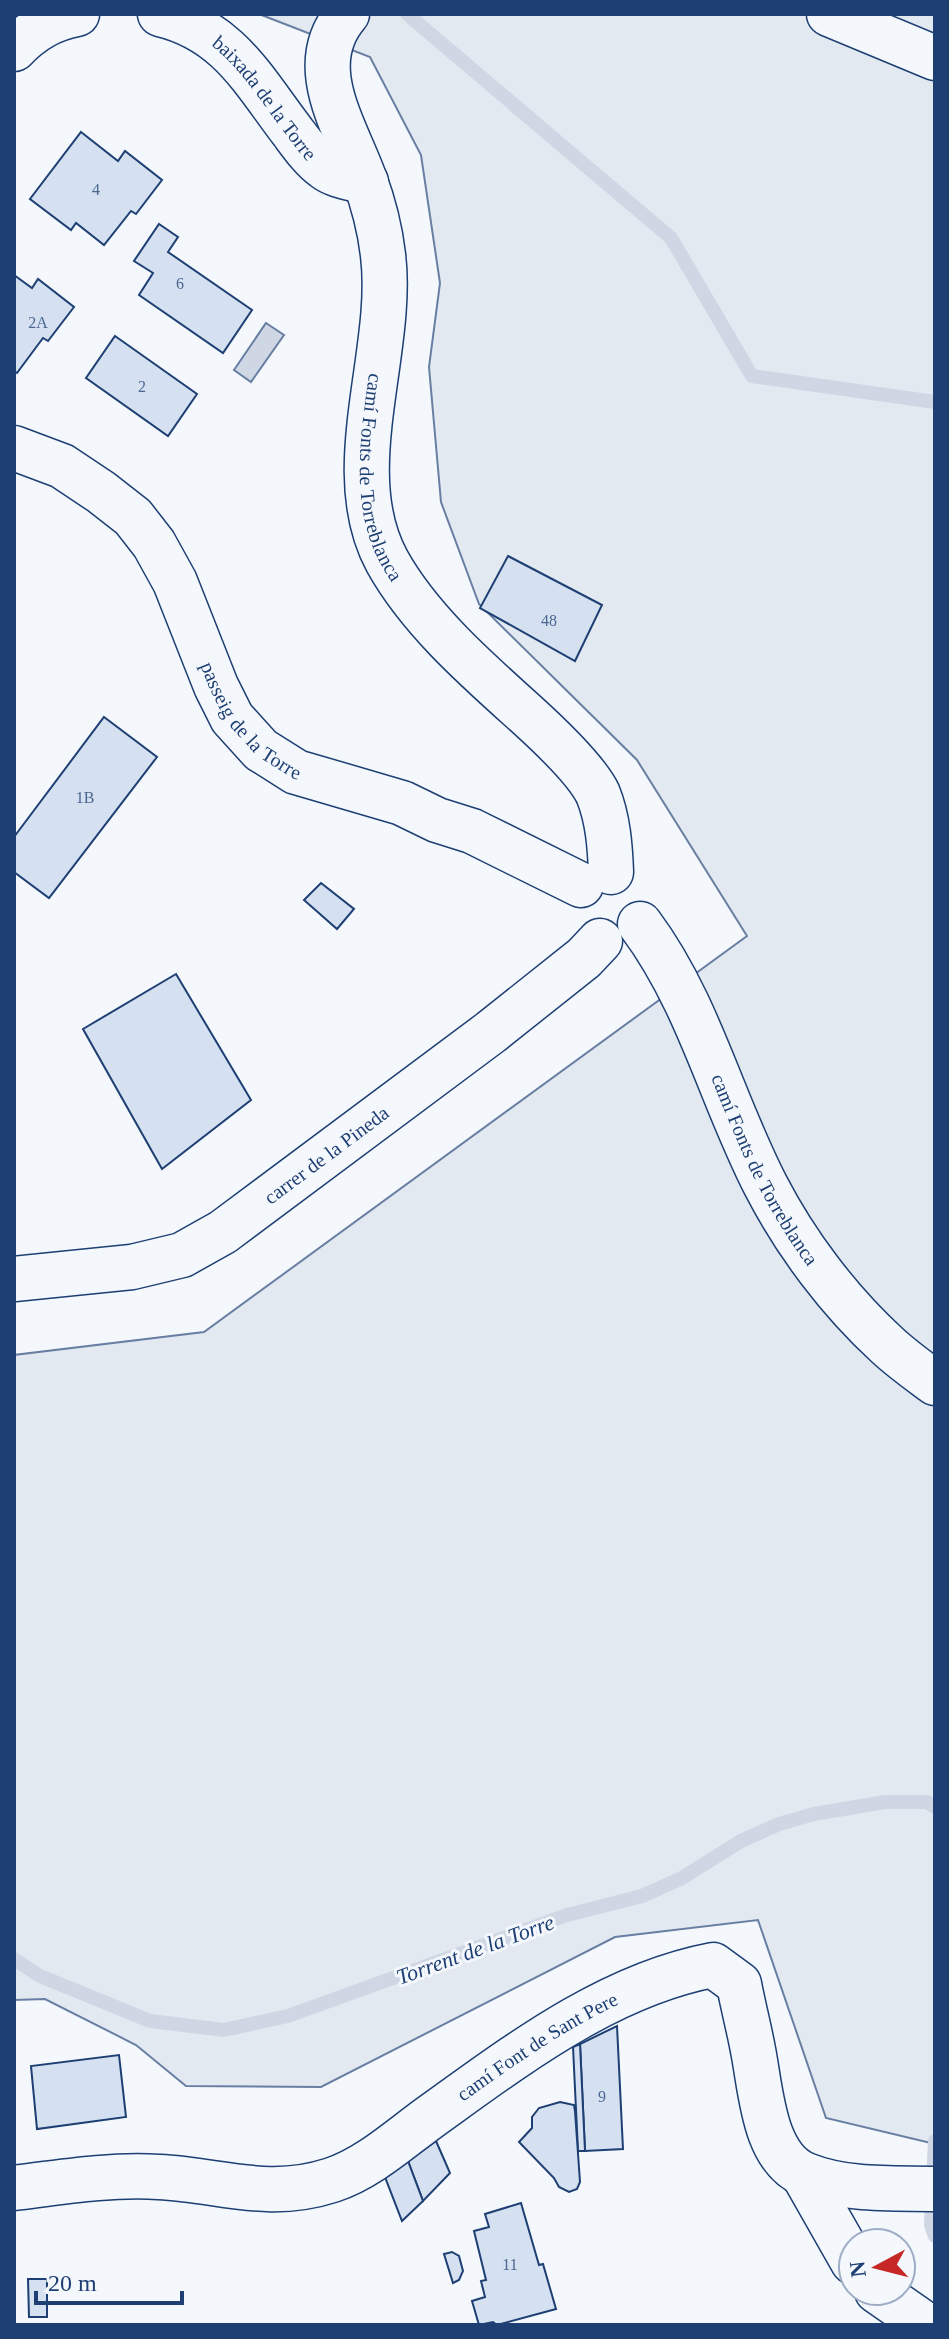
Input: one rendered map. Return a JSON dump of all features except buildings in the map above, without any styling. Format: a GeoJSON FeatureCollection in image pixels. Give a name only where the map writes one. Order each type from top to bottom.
{"type":"FeatureCollection","features":[{"type":"Feature","properties":{"kind":"street"},"geometry":{"type":"LineString","coordinates":[[14,49],[26,36],[45,24],[77,14]]}},
{"type":"Feature","properties":{"kind":"street","name":"baixada de la Torre"},"geometry":{"type":"LineString","coordinates":[[160,14],[196,26],[216,38],[235,56],[304,147],[326,169],[366,182]]}},
{"type":"Feature","properties":{"kind":"street","name":"camí Fonts de Torreblanca"},"geometry":{"type":"LineString","coordinates":[[347,14],[332,37],[327,81],[334,108],[366,182],[383,257],[383,299],[366,471],[373,520],[386,558],[405,588],[439,628],[546,731],[596,791],[605,815],[596,878]]}},
{"type":"Feature","properties":{"kind":"street"},"geometry":{"type":"LineString","coordinates":[[829,14],[935,58]]}},
{"type":"Feature","properties":{"kind":"street","name":"passeig de la Torre"},"geometry":{"type":"LineString","coordinates":[[14,448],[62,466],[133,517],[154,544],[175,582],[232,718],[261,750],[296,772],[402,803],[437,820],[596,878]]}},
{"type":"Feature","properties":{"kind":"street"},"geometry":{"type":"LineString","coordinates":[[596,878],[632,881],[640,890],[643,901],[640,924],[623,939],[600,941],[589,936],[575,918],[575,895],[596,878]]}},
{"type":"Feature","properties":{"kind":"street","name":"camí Fonts de Torreblanca"},"geometry":{"type":"LineString","coordinates":[[640,924],[682,989],[766,1186],[796,1237],[855,1313],[888,1347],[935,1383]]}},
{"type":"Feature","properties":{"kind":"street","name":"carrer de la Pineda"},"geometry":{"type":"LineString","coordinates":[[14,1279],[132,1267],[182,1255],[223,1232],[479,1042],[584,958],[600,941]]}},
{"type":"Feature","properties":{"kind":"street","name":"camí Font de Sant Pere"},"geometry":{"type":"LineString","coordinates":[[14,2188],[114,2177],[158,2177],[275,2191],[334,2180],[366,2162],[530,2046],[577,2018],[677,1971],[713,1965],[739,1984],[766,2123],[778,2151],[803,2174],[837,2234]]}},
{"type":"Feature","properties":{"kind":"street"},"geometry":{"type":"LineString","coordinates":[[803,2174],[829,2182],[935,2189]]}},
{"type":"Feature","properties":{"kind":"street"},"geometry":{"type":"LineString","coordinates":[[900,2307],[926,2325]]}},
{"type":"Feature","properties":{"kind":"shaded area"},"geometry":{"type":"Polygon","coordinates":[[[259,14],[935,14],[935,2144],[826,2118],[758,1920],[615,1937],[321,2087],[186,2086],[136,2045],[45,1999],[14,2000],[14,1355],[204,1332],[747,936],[637,760],[479,604],[441,502],[429,367],[440,283],[421,155],[370,57],[259,14]]]}},
{"type":"Feature","properties":{"kind":"shaded area"},"geometry":{"type":"Polygon","coordinates":[[[266,323],[284,335],[251,382],[234,370],[266,323]]]}},
{"type":"Feature","properties":{"kind":"waterway"},"geometry":{"type":"LineString","coordinates":[[407,14],[671,238],[752,376],[935,402]]}},
{"type":"Feature","properties":{"kind":"waterway","name":"Torrent de la Torre"},"geometry":{"type":"LineString","coordinates":[[14,1959],[40,1976],[150,2021],[224,2030],[288,2016],[567,1915],[642,1896],[682,1878],[741,1841],[779,1824],[814,1814],[885,1802],[927,1802],[935,1807]]}},
{"type":"Feature","properties":{"kind":"waterway","name":"Torrent de la Torre"},"geometry":{"type":"LineString","coordinates":[[935,2141],[931,2225],[935,2236]]}}]}
